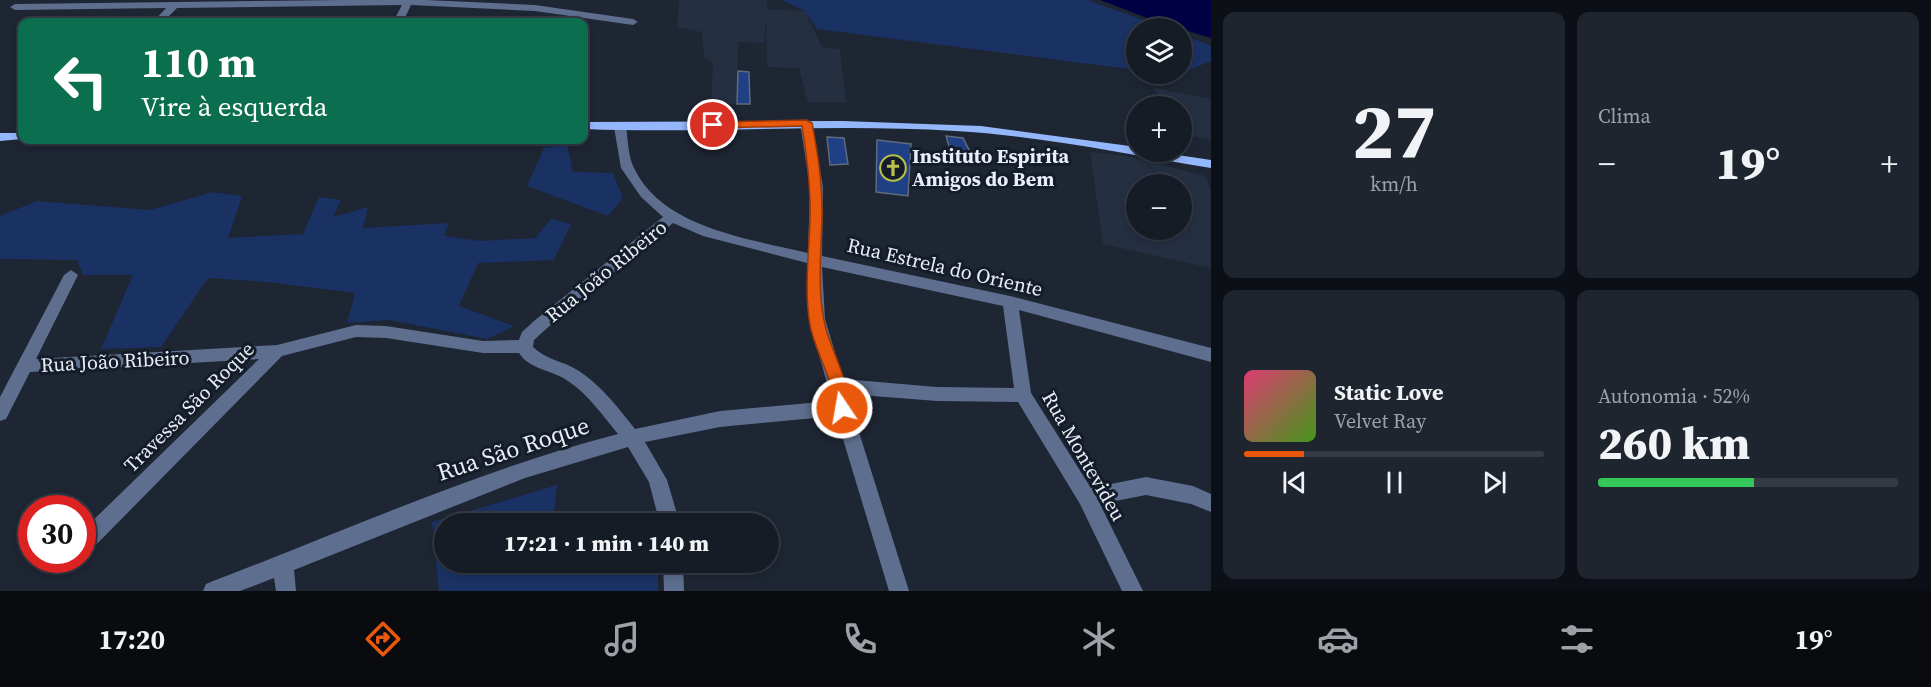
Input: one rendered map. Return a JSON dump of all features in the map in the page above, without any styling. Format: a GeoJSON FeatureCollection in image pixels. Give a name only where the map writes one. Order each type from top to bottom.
{"type":"FeatureCollection","features":[{"type":"Feature","properties":{"kind":"main road"},"geometry":{"type":"LineString","coordinates":[[588,126],[806,123],[974,129],[1126,149]]}},
{"type":"Feature","properties":{"kind":"main road"},"geometry":{"type":"LineString","coordinates":[[0,137],[18,136]]}},
{"type":"Feature","properties":{"kind":"main road"},"geometry":{"type":"LineString","coordinates":[[1192,161],[1211,164]]}},
{"type":"Feature","properties":{"kind":"street"},"geometry":{"type":"LineString","coordinates":[[400,18],[408,2]]}},
{"type":"Feature","properties":{"kind":"street"},"geometry":{"type":"LineString","coordinates":[[15,7],[408,2],[557,11],[574,16],[633,22]]}},
{"type":"Feature","properties":{"kind":"street"},"geometry":{"type":"LineString","coordinates":[[162,18],[173,6]]}},
{"type":"Feature","properties":{"kind":"street"},"geometry":{"type":"LineString","coordinates":[[556,18],[557,11]]}},
{"type":"Feature","properties":{"kind":"street"},"geometry":{"type":"LineString","coordinates":[[806,123],[815,170],[816,218],[813,260],[817,323],[899,591]]}},
{"type":"Feature","properties":{"kind":"street","name":"Rua Estrela do Oriente"},"geometry":{"type":"LineString","coordinates":[[620,126],[627,168],[646,194],[672,217],[708,233],[813,260],[1010,302],[1211,355]]}},
{"type":"Feature","properties":{"kind":"street","name":"Rua João Ribeiro"},"geometry":{"type":"LineString","coordinates":[[524,346],[528,336],[540,325],[672,217]]}},
{"type":"Feature","properties":{"kind":"street"},"geometry":{"type":"LineString","coordinates":[[0,414],[71,275]]}},
{"type":"Feature","properties":{"kind":"street","name":"Rua Montevideu"},"geometry":{"type":"LineString","coordinates":[[1010,302],[1023,395],[1087,498],[1116,561],[1134,591]]}},
{"type":"Feature","properties":{"kind":"street","name":"Travessa São Roque"},"geometry":{"type":"LineString","coordinates":[[96,531],[277,351],[356,331],[386,332],[483,347],[524,346]]}},
{"type":"Feature","properties":{"kind":"street"},"geometry":{"type":"LineString","coordinates":[[524,346],[531,357],[561,369],[585,386],[632,438],[649,460],[660,482],[667,513]]}},
{"type":"Feature","properties":{"kind":"street","name":"Rua João Ribeiro"},"geometry":{"type":"LineString","coordinates":[[24,366],[277,351]]}},
{"type":"Feature","properties":{"kind":"street"},"geometry":{"type":"LineString","coordinates":[[838,386],[937,393],[1023,395]]}},
{"type":"Feature","properties":{"kind":"street","name":"Rua São Roque"},"geometry":{"type":"LineString","coordinates":[[213,591],[283,565],[436,501],[562,458],[632,438],[720,419],[842,408]]}},
{"type":"Feature","properties":{"kind":"street"},"geometry":{"type":"LineString","coordinates":[[1087,498],[1146,486],[1193,495],[1211,503]]}},
{"type":"Feature","properties":{"kind":"street"},"geometry":{"type":"LineString","coordinates":[[283,565],[286,591]]}},
{"type":"Feature","properties":{"kind":"street"},"geometry":{"type":"LineString","coordinates":[[673,573],[674,591]]}},
{"type":"Feature","properties":{"kind":"shaded area"},"geometry":{"type":"Polygon","coordinates":[[[679,0],[767,0],[767,9],[805,11],[822,47],[840,49],[846,102],[808,102],[799,68],[767,67],[766,18],[764,43],[738,42],[737,104],[711,105],[713,63],[704,57],[702,32],[677,27],[679,0]]]}},
{"type":"Feature","properties":{"kind":"shaded area"},"geometry":{"type":"Polygon","coordinates":[[[781,0],[1087,0],[1138,18],[1126,18],[1126,69],[817,29],[805,11],[781,0]]]}},
{"type":"Feature","properties":{"kind":"shaded area"},"geometry":{"type":"Polygon","coordinates":[[[1100,0],[1211,0],[1211,38],[1192,32],[1192,18],[1147,18],[1100,0]]]}},
{"type":"Feature","properties":{"kind":"shaded area"},"geometry":{"type":"Polygon","coordinates":[[[1192,38],[1211,46],[1211,61],[1192,69],[1192,38]]]}},
{"type":"Feature","properties":{"kind":"shaded area"},"geometry":{"type":"Polygon","coordinates":[[[1154,88],[1211,99],[1211,140],[1192,136],[1192,96],[1158,96],[1154,88]]]}},
{"type":"Feature","properties":{"kind":"shaded area"},"geometry":{"type":"Polygon","coordinates":[[[567,144],[573,172],[613,173],[623,198],[608,216],[527,186],[544,148],[567,144]]]}},
{"type":"Feature","properties":{"kind":"shaded area"},"geometry":{"type":"Polygon","coordinates":[[[1090,152],[1126,156],[1126,162],[1150,162],[1206,176],[1211,192],[1211,268],[1103,244],[1090,152]]]}},
{"type":"Feature","properties":{"kind":"shaded area"},"geometry":{"type":"Polygon","coordinates":[[[212,192],[242,196],[228,238],[303,234],[319,197],[341,200],[333,217],[368,207],[363,228],[449,223],[444,236],[479,241],[535,238],[551,219],[571,224],[554,260],[478,263],[459,306],[514,326],[487,339],[389,320],[347,323],[355,293],[267,282],[208,278],[161,347],[101,349],[133,275],[83,275],[77,260],[0,259],[0,216],[37,201],[150,210],[212,192]]]}},
{"type":"Feature","properties":{"kind":"shaded area"},"geometry":{"type":"Polygon","coordinates":[[[557,485],[554,513],[462,513],[557,485]]]}},
{"type":"Feature","properties":{"kind":"shaded area"},"geometry":{"type":"Polygon","coordinates":[[[437,573],[658,573],[658,591],[439,591],[437,573]]]}},
{"type":"Feature","properties":{"kind":"building"},"geometry":{"type":"Polygon","coordinates":[[[738,71],[749,72],[750,104],[737,104],[738,71]]]}},
{"type":"Feature","properties":{"kind":"building"},"geometry":{"type":"Polygon","coordinates":[[[946,136],[963,138],[975,162],[953,160],[946,136]]]}},
{"type":"Feature","properties":{"kind":"building"},"geometry":{"type":"Polygon","coordinates":[[[827,137],[844,138],[848,164],[830,165],[827,137]]]}},
{"type":"Feature","properties":{"kind":"building","name":"Instituto Espirita Amigos do Bem"},"geometry":{"type":"Polygon","coordinates":[[[877,140],[911,144],[908,196],[876,192],[877,140]]]}},
{"type":"Feature","properties":{"kind":"place","name":"Instituto Espirita Amigos do Bem"},"geometry":{"type":"Point","coordinates":[893,168]}},
{"type":"Feature","properties":{"kind":"route"},"geometry":{"type":"LineString","coordinates":[[713,125],[806,123],[817,194],[813,260],[817,323],[822,345],[838,386],[842,408]]}}]}
